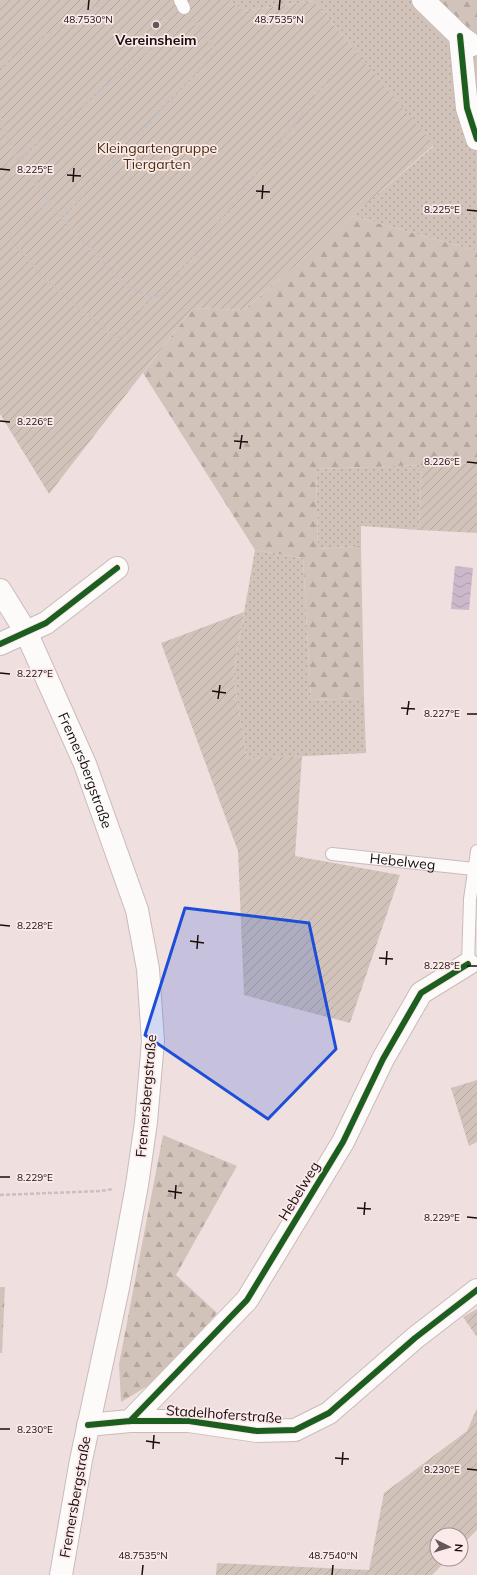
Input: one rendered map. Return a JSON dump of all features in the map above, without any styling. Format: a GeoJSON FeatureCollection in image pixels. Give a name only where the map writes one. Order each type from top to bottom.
{"type":"FeatureCollection","features":[{"type":"Feature","properties":{"kind":"street"},"geometry":{"type":"LineString","coordinates":[[423,0],[469,42],[467,108],[477,138]]}},
{"type":"Feature","properties":{"kind":"street"},"geometry":{"type":"LineString","coordinates":[[0,644],[46,623],[117,568]]}},
{"type":"Feature","properties":{"kind":"street","name":"Fremersbergstraße"},"geometry":{"type":"LineString","coordinates":[[0,590],[26,632],[85,764],[137,910],[148,969],[153,1041],[146,1122],[137,1185],[118,1288],[88,1425],[61,1575]]}},
{"type":"Feature","properties":{"kind":"street","name":"Hebelweg"},"geometry":{"type":"LineString","coordinates":[[130,1420],[247,1300],[343,1142],[383,1059],[420,993],[472,964]]}},
{"type":"Feature","properties":{"kind":"street","name":"Stadelhoferstraße"},"geometry":{"type":"LineString","coordinates":[[88,1425],[130,1420],[189,1421],[256,1431],[295,1430],[329,1413],[415,1338],[477,1290]]}},
{"type":"Feature","properties":{"kind":"lane","name":"Hebelweg"},"geometry":{"type":"LineString","coordinates":[[472,964],[470,899],[477,851]]}},
{"type":"Feature","properties":{"kind":"lane","name":"Hebelweg"},"geometry":{"type":"LineString","coordinates":[[332,854],[474,869]]}},
{"type":"Feature","properties":{"kind":"path"},"geometry":{"type":"LineString","coordinates":[[0,68],[42,38],[108,0]]}},
{"type":"Feature","properties":{"kind":"path"},"geometry":{"type":"LineString","coordinates":[[18,160],[185,8],[216,51],[62,218]]}},
{"type":"Feature","properties":{"kind":"path"},"geometry":{"type":"LineString","coordinates":[[0,119],[18,160],[62,218],[124,284],[151,297],[161,296],[237,200],[331,76]]}},
{"type":"Feature","properties":{"kind":"path"},"geometry":{"type":"LineString","coordinates":[[49,201],[8,236],[45,279],[114,337],[122,337],[151,297]]}},
{"type":"Feature","properties":{"kind":"path"},"geometry":{"type":"LineString","coordinates":[[0,1195],[101,1191],[137,1185]]}},
{"type":"Feature","properties":{"kind":"highlighted area"},"geometry":{"type":"Polygon","coordinates":[[[185,908],[309,923],[336,1049],[268,1119],[145,1035],[185,908]]]}},
{"type":"Feature","properties":{"kind":"green space","name":"Kleingartengruppe Tiergarten"},"geometry":{"type":"Polygon","coordinates":[[[0,0],[229,0],[244,11],[314,1],[434,145],[244,310],[193,308],[49,494],[0,414],[0,0]]]}},
{"type":"Feature","properties":{"kind":"green space"},"geometry":{"type":"Polygon","coordinates":[[[229,0],[423,0],[477,48],[477,251],[352,216],[434,146],[314,1],[244,11],[229,0]]]}},
{"type":"Feature","properties":{"kind":"green space"},"geometry":{"type":"Polygon","coordinates":[[[423,0],[477,0],[477,48],[423,0]]]}},
{"type":"Feature","properties":{"kind":"green space"},"geometry":{"type":"Polygon","coordinates":[[[352,216],[477,251],[477,463],[316,469],[318,549],[361,546],[364,698],[311,700],[303,558],[255,550],[143,373],[193,308],[244,310],[352,216]]]}},
{"type":"Feature","properties":{"kind":"green space"},"geometry":{"type":"Polygon","coordinates":[[[477,463],[477,533],[419,530],[422,465],[477,463]]]}},
{"type":"Feature","properties":{"kind":"green space"},"geometry":{"type":"Polygon","coordinates":[[[422,465],[419,530],[361,526],[361,546],[318,549],[316,469],[422,465]]]}},
{"type":"Feature","properties":{"kind":"green space"},"geometry":{"type":"Polygon","coordinates":[[[255,550],[303,558],[311,700],[364,698],[366,753],[247,759],[233,675],[255,550]]]}},
{"type":"Feature","properties":{"kind":"green space"},"geometry":{"type":"Polygon","coordinates":[[[244,612],[233,675],[247,759],[302,756],[295,856],[400,875],[350,1023],[244,995],[238,851],[161,643],[244,612]]]}},
{"type":"Feature","properties":{"kind":"green space"},"geometry":{"type":"Polygon","coordinates":[[[477,1080],[477,1142],[469,1146],[451,1088],[477,1080]]]}},
{"type":"Feature","properties":{"kind":"green space"},"geometry":{"type":"Polygon","coordinates":[[[163,1135],[237,1166],[176,1275],[217,1313],[161,1378],[121,1402],[119,1364],[163,1135]]]}},
{"type":"Feature","properties":{"kind":"green space"},"geometry":{"type":"Polygon","coordinates":[[[0,1287],[5,1287],[2,1353],[0,1353],[0,1287]]]}},
{"type":"Feature","properties":{"kind":"green space"},"geometry":{"type":"Polygon","coordinates":[[[477,1309],[477,1337],[463,1317],[477,1309]]]}},
{"type":"Feature","properties":{"kind":"green space"},"geometry":{"type":"Polygon","coordinates":[[[477,1408],[477,1530],[469,1538],[469,1527],[429,1527],[429,1567],[440,1567],[432,1575],[216,1575],[217,1563],[369,1570],[384,1493],[467,1431],[477,1408]]]}},
{"type":"Feature","properties":{"kind":"water"},"geometry":{"type":"Polygon","coordinates":[[[455,566],[473,568],[469,610],[451,609],[455,566]]]}},
{"type":"Feature","properties":{"kind":"cycle path"},"geometry":{"type":"LineString","coordinates":[[460,36],[467,108],[477,139]]}},
{"type":"Feature","properties":{"kind":"cycle path"},"geometry":{"type":"LineString","coordinates":[[0,644],[46,623],[117,568]]}},
{"type":"Feature","properties":{"kind":"cycle path"},"geometry":{"type":"LineString","coordinates":[[130,1421],[247,1300],[343,1142],[383,1059],[421,993],[468,964]]}},
{"type":"Feature","properties":{"kind":"cycle path"},"geometry":{"type":"LineString","coordinates":[[88,1425],[130,1421],[189,1421],[257,1431],[295,1430],[329,1413],[415,1338],[477,1290]]}},
{"type":"Feature","properties":{"kind":"place","name":"Vereinsheim"},"geometry":{"type":"Point","coordinates":[156,25]}}]}
